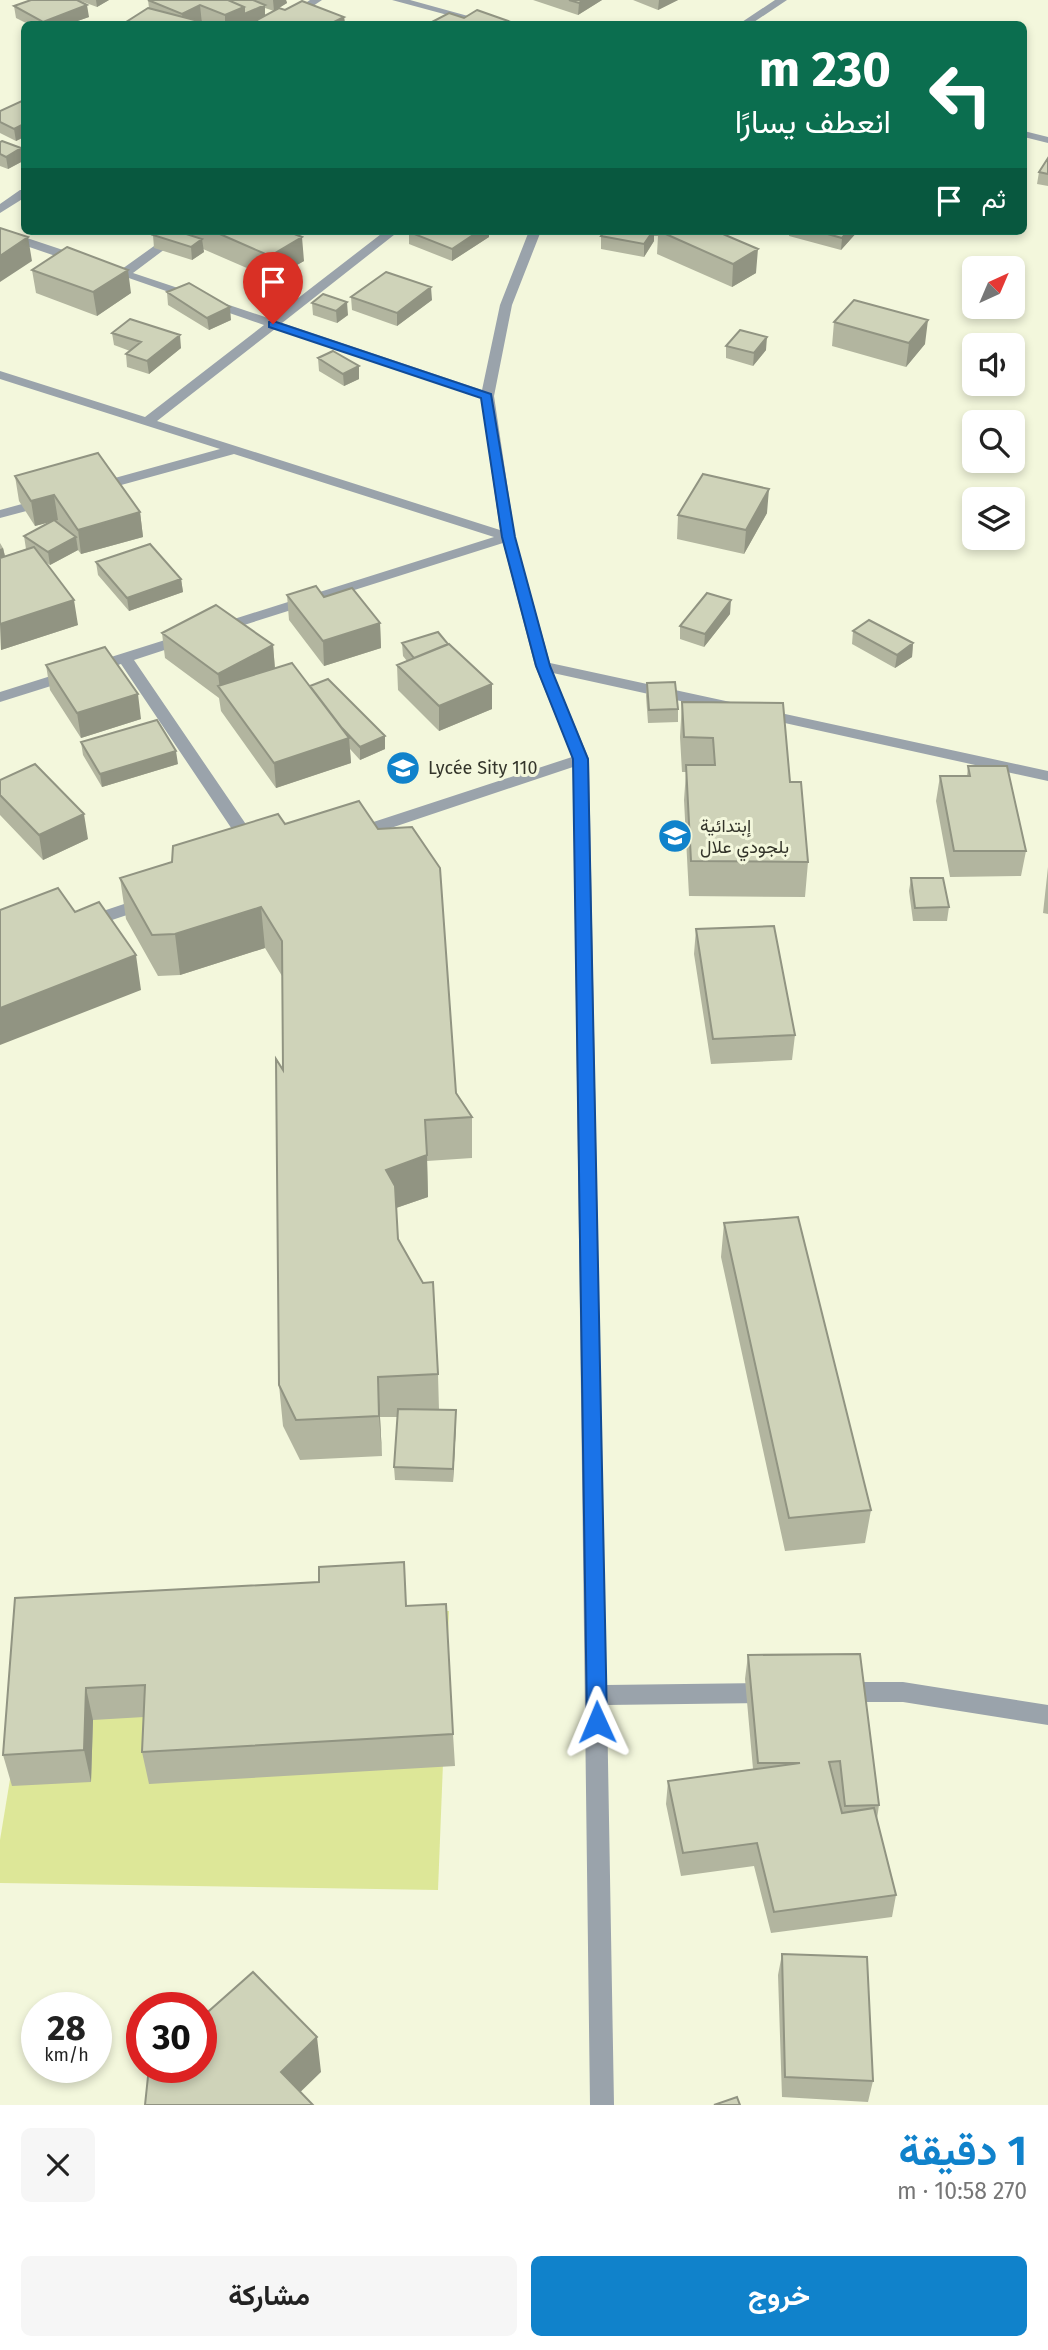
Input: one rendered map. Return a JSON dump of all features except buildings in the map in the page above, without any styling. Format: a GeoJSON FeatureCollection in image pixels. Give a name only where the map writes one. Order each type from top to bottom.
{"type":"FeatureCollection","features":[{"type":"Feature","properties":{"kind":"street"},"geometry":{"type":"LineString","coordinates":[[289,21],[317,0]]}},
{"type":"Feature","properties":{"kind":"street"},"geometry":{"type":"LineString","coordinates":[[397,0],[480,21]]}},
{"type":"Feature","properties":{"kind":"street"},"geometry":{"type":"LineString","coordinates":[[749,21],[782,0]]}},
{"type":"Feature","properties":{"kind":"street"},"geometry":{"type":"LineString","coordinates":[[1027,135],[1048,140]]}},
{"type":"Feature","properties":{"kind":"street"},"geometry":{"type":"LineString","coordinates":[[0,209],[21,195]]}},
{"type":"Feature","properties":{"kind":"street"},"geometry":{"type":"LineString","coordinates":[[0,233],[487,396]]}},
{"type":"Feature","properties":{"kind":"street"},"geometry":{"type":"LineString","coordinates":[[123,274],[177,235]]}},
{"type":"Feature","properties":{"kind":"street"},"geometry":{"type":"LineString","coordinates":[[147,422],[388,235]]}},
{"type":"Feature","properties":{"kind":"street"},"geometry":{"type":"LineString","coordinates":[[533,235],[506,305],[487,396],[508,537],[543,666],[580,759],[602,2105]]}},
{"type":"Feature","properties":{"kind":"street"},"geometry":{"type":"LineString","coordinates":[[0,375],[508,537]]}},
{"type":"Feature","properties":{"kind":"street"},"geometry":{"type":"LineString","coordinates":[[0,514],[233,450]]}},
{"type":"Feature","properties":{"kind":"street"},"geometry":{"type":"LineString","coordinates":[[0,697],[508,537]]}},
{"type":"Feature","properties":{"kind":"street"},"geometry":{"type":"LineString","coordinates":[[125,658],[264,864]]}},
{"type":"Feature","properties":{"kind":"street"},"geometry":{"type":"LineString","coordinates":[[543,666],[1048,776]]}},
{"type":"Feature","properties":{"kind":"street"},"geometry":{"type":"LineString","coordinates":[[343,838],[580,759]]}},
{"type":"Feature","properties":{"kind":"street"},"geometry":{"type":"LineString","coordinates":[[66,930],[159,899]]}},
{"type":"Feature","properties":{"kind":"street"},"geometry":{"type":"LineString","coordinates":[[819,1693],[903,1692],[1048,1715]]}},
{"type":"Feature","properties":{"kind":"street"},"geometry":{"type":"LineString","coordinates":[[596,1695],[792,1693]]}},
{"type":"Feature","properties":{"kind":"green space"},"geometry":{"type":"Polygon","coordinates":[[[39,1604],[449,1611],[438,1890],[0,1883],[0,1840],[39,1604]]]}},
{"type":"Feature","properties":{"kind":"place","name":"Lycée Sity 110"},"geometry":{"type":"Point","coordinates":[403,768]}},
{"type":"Feature","properties":{"kind":"place","name":"إبتدائية بلجودي علال"},"geometry":{"type":"Point","coordinates":[675,836]}},
{"type":"Feature","properties":{"kind":"route"},"geometry":{"type":"LineString","coordinates":[[273,324],[487,396],[508,537],[543,666],[580,759],[597,1722]]}}]}
